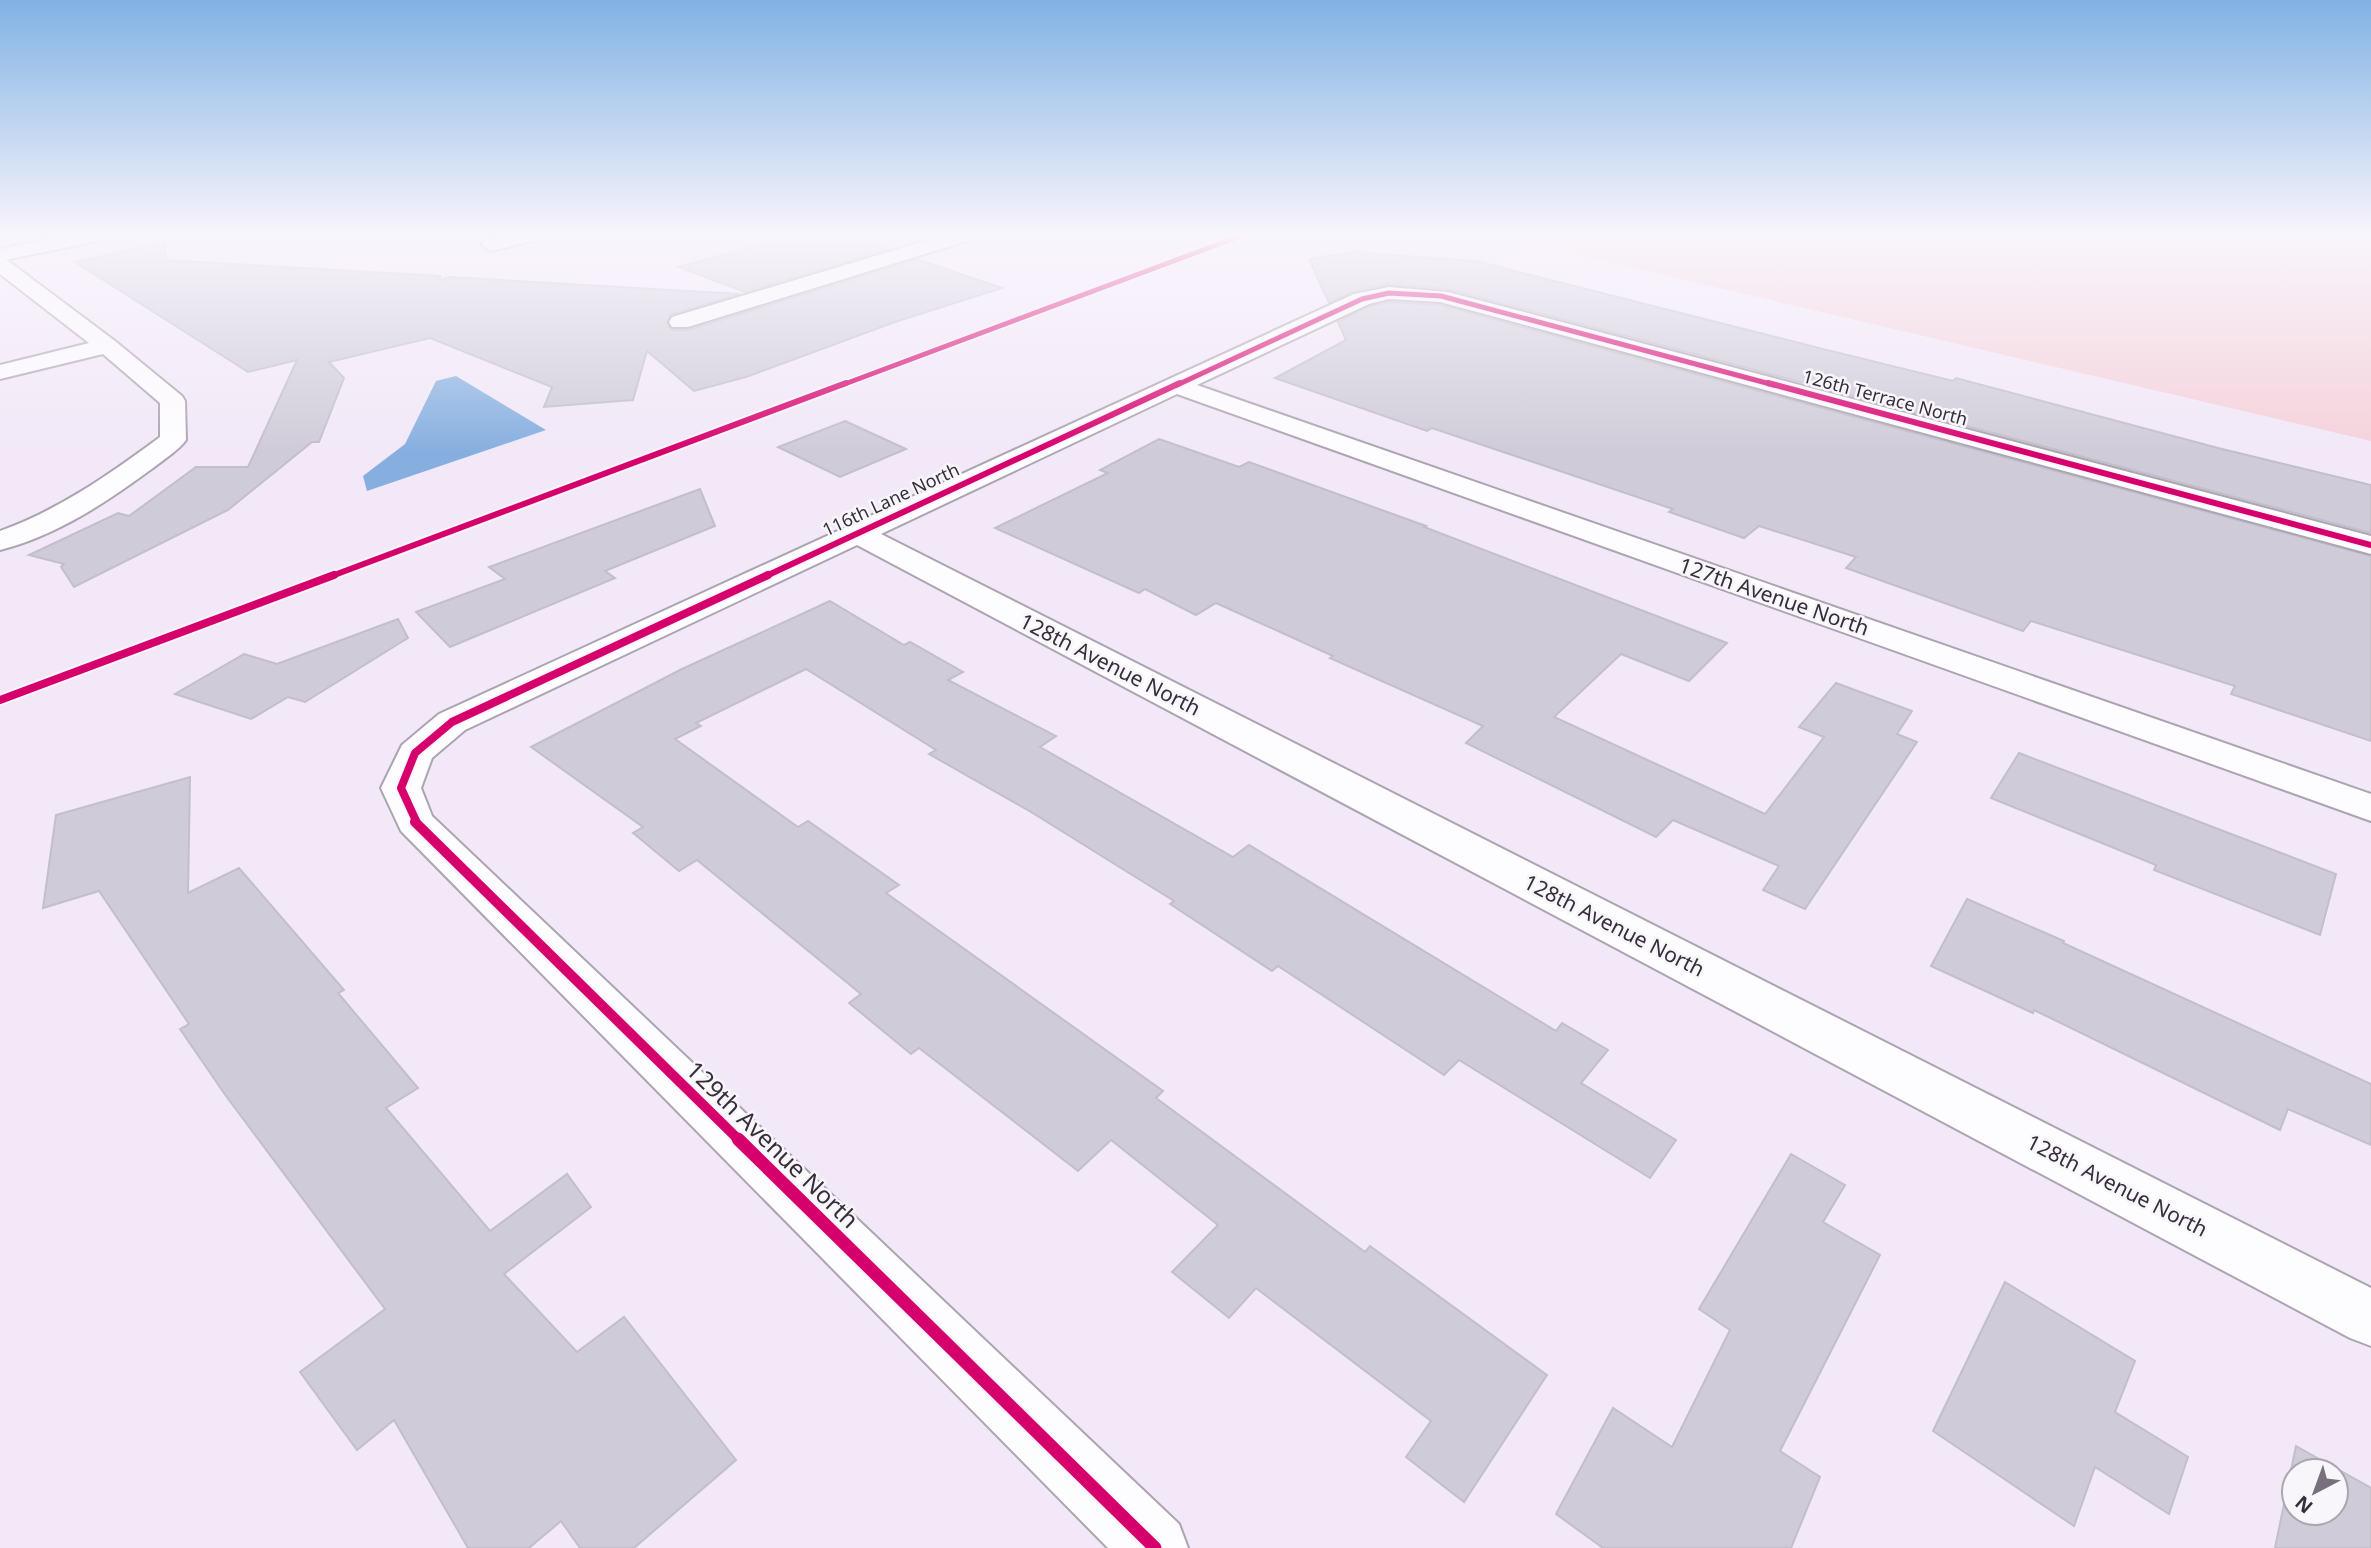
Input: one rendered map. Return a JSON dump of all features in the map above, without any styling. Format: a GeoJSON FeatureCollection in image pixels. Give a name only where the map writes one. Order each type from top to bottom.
{"type":"FeatureCollection","features":[{"type":"Feature","properties":{"kind":"street"},"geometry":{"type":"LineString","coordinates":[[0,541],[101,494],[173,440],[173,401],[56,307]]}},
{"type":"Feature","properties":{"kind":"street"},"geometry":{"type":"LineString","coordinates":[[680,322],[729,307]]}},
{"type":"Feature","properties":{"kind":"street","name":"116th Lane North"},"geometry":{"type":"LineString","coordinates":[[415,753],[452,722],[1344,307]]}},
{"type":"Feature","properties":{"kind":"street","name":"126th Terrace North"},"geometry":{"type":"LineString","coordinates":[[1483,307],[2371,545]]}},
{"type":"Feature","properties":{"kind":"street"},"geometry":{"type":"LineString","coordinates":[[0,372],[107,346]]}},
{"type":"Feature","properties":{"kind":"street","name":"127th Avenue North"},"geometry":{"type":"LineString","coordinates":[[1177,386],[2371,808]]}},
{"type":"Feature","properties":{"kind":"street","name":"128th Avenue North"},"geometry":{"type":"LineString","coordinates":[[857,533],[2371,1318]]}},
{"type":"Feature","properties":{"kind":"street","name":"129th Avenue North"},"geometry":{"type":"LineString","coordinates":[[415,753],[401,788],[415,822],[1155,1548]]}},
{"type":"Feature","properties":{"kind":"shaded area"},"geometry":{"type":"Polygon","coordinates":[[[1801,307],[2371,307],[2371,441],[1801,307]]]}},
{"type":"Feature","properties":{"kind":"water"},"geometry":{"type":"Polygon","coordinates":[[[456,376],[546,430],[367,491],[363,476],[405,444],[436,381],[456,376]]]}},
{"type":"Feature","properties":{"kind":"building"},"geometry":{"type":"Polygon","coordinates":[[[146,307],[694,307],[671,314],[667,323],[672,330],[689,330],[762,307],[941,307],[746,377],[694,391],[647,351],[633,400],[544,407],[552,387],[430,338],[329,362],[344,378],[319,442],[312,442],[228,510],[74,587],[61,567],[64,564],[29,555],[118,513],[129,516],[196,467],[248,467],[297,360],[248,372],[146,307]]]}},
{"type":"Feature","properties":{"kind":"building"},"geometry":{"type":"Polygon","coordinates":[[[1368,307],[1448,307],[2371,556],[2371,741],[2231,694],[2235,686],[2031,621],[2023,631],[1846,568],[1856,557],[1759,526],[1744,538],[1669,512],[1673,509],[1432,428],[1427,431],[1275,378],[1346,340],[1338,322],[1368,307]]]}},
{"type":"Feature","properties":{"kind":"building"},"geometry":{"type":"Polygon","coordinates":[[[1518,307],[1658,307],[1953,381],[1956,378],[2218,448],[2371,485],[2371,533],[1518,307]]]}},
{"type":"Feature","properties":{"kind":"building"},"geometry":{"type":"Polygon","coordinates":[[[845,421],[906,449],[840,477],[778,447],[845,421]]]}},
{"type":"Feature","properties":{"kind":"building"},"geometry":{"type":"Polygon","coordinates":[[[1159,439],[1239,467],[1249,462],[1426,526],[1424,527],[1727,643],[1689,681],[1621,654],[1554,717],[1765,814],[1824,737],[1799,727],[1836,683],[1912,711],[1897,734],[1917,742],[1805,909],[1763,890],[1779,866],[1673,820],[1656,837],[1466,743],[1483,726],[1330,658],[1333,656],[1216,603],[1196,615],[1145,589],[1139,593],[995,528],[1108,473],[1100,470],[1159,439]]]}},
{"type":"Feature","properties":{"kind":"building"},"geometry":{"type":"Polygon","coordinates":[[[700,489],[715,526],[605,571],[615,578],[450,647],[416,612],[505,579],[489,567],[700,489]]]}},
{"type":"Feature","properties":{"kind":"building"},"geometry":{"type":"Polygon","coordinates":[[[830,601],[904,645],[910,642],[963,672],[948,680],[1056,736],[1040,747],[1233,857],[1249,845],[1556,1031],[1562,1023],[1608,1050],[1581,1083],[1676,1140],[1650,1178],[1459,1060],[1444,1075],[1278,966],[1272,971],[1170,904],[1174,901],[1031,812],[929,754],[936,750],[806,669],[696,723],[701,726],[675,739],[798,827],[808,821],[899,885],[886,893],[1163,1091],[1156,1098],[1365,1252],[1370,1246],[1547,1375],[1464,1502],[1406,1457],[1431,1421],[1256,1288],[1229,1318],[1172,1272],[1218,1225],[1111,1140],[1078,1171],[919,1048],[911,1054],[849,1003],[861,994],[697,860],[679,871],[633,833],[643,827],[531,747],[682,669],[830,601]]]}},
{"type":"Feature","properties":{"kind":"building"},"geometry":{"type":"Polygon","coordinates":[[[398,619],[408,638],[305,702],[288,697],[251,719],[175,694],[244,654],[277,664],[398,619]]]}},
{"type":"Feature","properties":{"kind":"building"},"geometry":{"type":"Polygon","coordinates":[[[2019,753],[2336,874],[2320,935],[2154,870],[2156,865],[1991,798],[2019,753]]]}},
{"type":"Feature","properties":{"kind":"building"},"geometry":{"type":"Polygon","coordinates":[[[190,777],[188,893],[239,868],[344,990],[338,993],[418,1088],[386,1108],[490,1231],[567,1174],[591,1207],[504,1274],[577,1352],[624,1317],[736,1460],[634,1548],[580,1548],[561,1521],[529,1548],[468,1548],[394,1420],[357,1450],[300,1372],[385,1309],[226,1096],[180,1029],[189,1024],[99,891],[43,908],[56,815],[190,777]]]}},
{"type":"Feature","properties":{"kind":"building"},"geometry":{"type":"Polygon","coordinates":[[[1967,899],[2064,941],[2063,943],[2371,1084],[2371,1145],[2288,1109],[2280,1130],[2034,1010],[2033,1013],[1931,966],[1967,899]]]}},
{"type":"Feature","properties":{"kind":"building"},"geometry":{"type":"Polygon","coordinates":[[[1791,1154],[1845,1185],[1823,1222],[1880,1255],[1780,1451],[1820,1477],[1791,1548],[1603,1548],[1556,1514],[1613,1408],[1672,1447],[1730,1330],[1699,1309],[1791,1154]]]}},
{"type":"Feature","properties":{"kind":"building"},"geometry":{"type":"Polygon","coordinates":[[[2005,1282],[2135,1361],[2115,1412],[2188,1457],[2169,1514],[2095,1467],[2074,1526],[1933,1431],[2005,1282]]]}},
{"type":"Feature","properties":{"kind":"building"},"geometry":{"type":"Polygon","coordinates":[[[2296,1446],[2316,1457],[2294,1457],[2296,1446]]]}},
{"type":"Feature","properties":{"kind":"building"},"geometry":{"type":"Polygon","coordinates":[[[2350,1476],[2371,1488],[2371,1548],[2275,1548],[2280,1524],[2280,1527],[2350,1527],[2350,1476]]]}},
{"type":"Feature","properties":{"kind":"cycle path"},"geometry":{"type":"LineString","coordinates":[[0,700],[1050,307]]}},
{"type":"Feature","properties":{"kind":"cycle path"},"geometry":{"type":"LineString","coordinates":[[1155,1548],[415,822],[401,788],[415,753],[452,722],[1344,307]]}},
{"type":"Feature","properties":{"kind":"cycle path"},"geometry":{"type":"LineString","coordinates":[[1483,307],[2371,545]]}}]}
